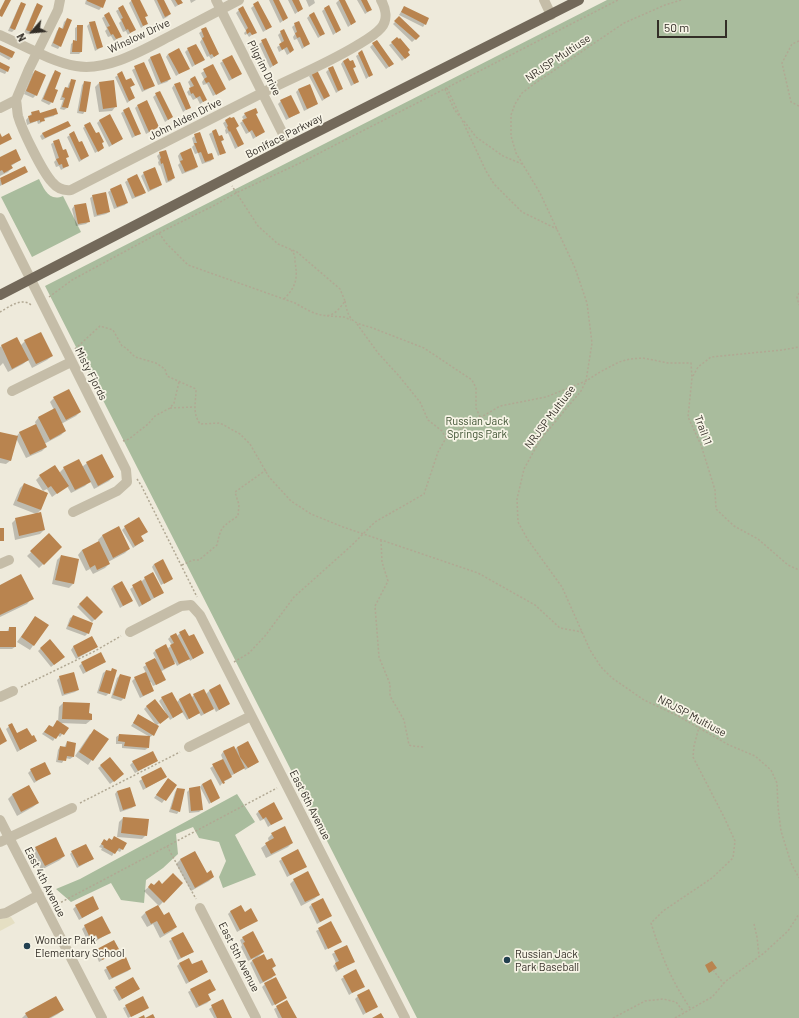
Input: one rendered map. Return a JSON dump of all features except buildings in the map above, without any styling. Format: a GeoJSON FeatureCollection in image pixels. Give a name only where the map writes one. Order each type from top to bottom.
{"type":"FeatureCollection","features":[{"type":"Feature","properties":{"kind":"main road","name":"Boniface Parkway"},"geometry":{"type":"LineString","coordinates":[[0,295],[579,0]]}},
{"type":"Feature","properties":{"kind":"street"},"geometry":{"type":"LineString","coordinates":[[0,108],[16,100],[37,52],[58,10],[60,0]]}},
{"type":"Feature","properties":{"kind":"street","name":"Pilgrim Drive"},"geometry":{"type":"LineString","coordinates":[[216,0],[290,146]]}},
{"type":"Feature","properties":{"kind":"street","name":"Winslow Drive"},"geometry":{"type":"LineString","coordinates":[[0,35],[37,52],[76,66],[89,67],[105,65],[126,58],[239,0]]}},
{"type":"Feature","properties":{"kind":"street","name":"John Alden Drive"},"geometry":{"type":"LineString","coordinates":[[16,100],[19,117],[32,149],[52,182],[64,191],[71,190],[341,55],[376,34],[382,27],[386,18],[385,7],[381,0]]}},
{"type":"Feature","properties":{"kind":"street"},"geometry":{"type":"LineString","coordinates":[[544,0],[551,14]]}},
{"type":"Feature","properties":{"kind":"street"},"geometry":{"type":"LineString","coordinates":[[0,218],[31,279]]}},
{"type":"Feature","properties":{"kind":"street","name":"Misty Fjords"},"geometry":{"type":"LineString","coordinates":[[31,279],[126,470],[127,482],[117,491],[73,512]]}},
{"type":"Feature","properties":{"kind":"street"},"geometry":{"type":"LineString","coordinates":[[12,392],[70,359]]}},
{"type":"Feature","properties":{"kind":"street"},"geometry":{"type":"LineString","coordinates":[[130,632],[181,606],[194,608]]}},
{"type":"Feature","properties":{"kind":"street","name":"East 6th Avenue"},"geometry":{"type":"LineString","coordinates":[[194,608],[200,615],[252,716],[405,1018]]}},
{"type":"Feature","properties":{"kind":"street"},"geometry":{"type":"LineString","coordinates":[[0,697],[13,691]]}},
{"type":"Feature","properties":{"kind":"street"},"geometry":{"type":"LineString","coordinates":[[189,747],[252,716]]}},
{"type":"Feature","properties":{"kind":"street"},"geometry":{"type":"LineString","coordinates":[[5,840],[72,808]]}},
{"type":"Feature","properties":{"kind":"street","name":"East 4th Avenue"},"geometry":{"type":"LineString","coordinates":[[0,820],[5,840],[39,895],[102,1018]]}},
{"type":"Feature","properties":{"kind":"street"},"geometry":{"type":"LineString","coordinates":[[0,914],[6,913],[39,895]]}},
{"type":"Feature","properties":{"kind":"street","name":"East 5th Avenue"},"geometry":{"type":"LineString","coordinates":[[200,908],[256,1018]]}},
{"type":"Feature","properties":{"kind":"path"},"geometry":{"type":"LineString","coordinates":[[0,312],[19,302],[31,304],[33,306],[61,290],[72,280],[159,233],[236,193],[288,169],[618,0]]}},
{"type":"Feature","properties":{"kind":"path","name":"NRJSP Multiuse"},"geometry":{"type":"LineString","coordinates":[[681,0],[665,5],[624,23],[522,93],[515,104],[511,115],[511,136],[516,153],[540,193],[575,268],[587,303],[592,343],[586,381],[582,391],[540,440],[524,469],[517,498],[518,522],[528,540],[562,587],[590,650],[601,667],[612,678],[644,700],[678,716],[729,745],[755,756],[771,770],[777,783],[781,831],[791,864],[799,878]]}},
{"type":"Feature","properties":{"kind":"path"},"geometry":{"type":"LineString","coordinates":[[799,41],[792,44],[782,63],[791,102],[799,106]]}},
{"type":"Feature","properties":{"kind":"path"},"geometry":{"type":"LineString","coordinates":[[447,88],[486,171],[494,184],[522,212],[557,229]]}},
{"type":"Feature","properties":{"kind":"path"},"geometry":{"type":"LineString","coordinates":[[445,89],[454,109],[476,137],[503,156],[523,165]]}},
{"type":"Feature","properties":{"kind":"path"},"geometry":{"type":"LineString","coordinates":[[228,178],[258,226],[278,244],[297,252],[340,289],[345,301],[346,312],[352,320],[361,325],[370,326],[424,348],[472,380],[476,388],[476,408],[480,418]]}},
{"type":"Feature","properties":{"kind":"path"},"geometry":{"type":"LineString","coordinates":[[159,233],[166,243],[188,265],[295,303],[310,312],[326,316],[344,317],[356,322],[378,353],[420,402],[428,420],[442,431],[446,438]]}},
{"type":"Feature","properties":{"kind":"path"},"geometry":{"type":"LineString","coordinates":[[284,299],[297,280],[294,253],[290,249]]}},
{"type":"Feature","properties":{"kind":"path"},"geometry":{"type":"LineString","coordinates":[[799,293],[797,296],[799,305]]}},
{"type":"Feature","properties":{"kind":"path"},"geometry":{"type":"LineString","coordinates":[[326,316],[334,314],[345,301]]}},
{"type":"Feature","properties":{"kind":"path"},"geometry":{"type":"LineString","coordinates":[[70,359],[100,326],[113,330],[122,346],[135,357],[156,363],[166,369],[167,376],[196,390],[194,407],[196,418],[200,424],[220,423],[240,434],[250,444],[269,476],[291,501],[311,514],[362,534],[478,573],[535,604],[560,628],[582,632]]}},
{"type":"Feature","properties":{"kind":"path"},"geometry":{"type":"LineString","coordinates":[[692,378],[698,367],[711,356],[782,350],[799,347]]}},
{"type":"Feature","properties":{"kind":"path","name":"Trail 11"},"geometry":{"type":"LineString","coordinates":[[586,381],[619,362],[630,359],[644,358],[668,363],[691,363],[692,378],[688,417],[701,445],[715,490],[716,509],[734,526],[758,539],[788,565],[799,570]]}},
{"type":"Feature","properties":{"kind":"path"},"geometry":{"type":"LineString","coordinates":[[226,667],[249,653],[265,636],[294,597],[351,546],[375,522],[424,494],[438,452],[446,438],[500,406],[546,397],[586,381]]}},
{"type":"Feature","properties":{"kind":"path"},"geometry":{"type":"LineString","coordinates":[[114,446],[129,439],[148,424],[155,416],[170,408],[174,403],[178,382]]}},
{"type":"Feature","properties":{"kind":"path"},"geometry":{"type":"LineString","coordinates":[[170,408],[194,407]]}},
{"type":"Feature","properties":{"kind":"path"},"geometry":{"type":"LineString","coordinates":[[126,470],[134,476],[141,485],[198,598],[194,608]]}},
{"type":"Feature","properties":{"kind":"path"},"geometry":{"type":"LineString","coordinates":[[181,565],[193,560],[199,560],[217,545],[219,532],[225,525],[238,516],[239,505],[235,492],[266,470]]}},
{"type":"Feature","properties":{"kind":"path"},"geometry":{"type":"LineString","coordinates":[[381,540],[382,562],[388,580],[375,606],[379,656],[390,684],[390,696],[404,720],[409,745],[424,747]]}},
{"type":"Feature","properties":{"kind":"path"},"geometry":{"type":"LineString","coordinates":[[13,691],[95,651],[130,632]]}},
{"type":"Feature","properties":{"kind":"path"},"geometry":{"type":"LineString","coordinates":[[690,1008],[678,991],[662,956],[651,923],[663,911],[712,878],[733,858],[735,841],[693,757],[698,727]]}},
{"type":"Feature","properties":{"kind":"path"},"geometry":{"type":"LineString","coordinates":[[72,808],[189,747]]}},
{"type":"Feature","properties":{"kind":"path"},"geometry":{"type":"LineString","coordinates":[[55,906],[285,783]]}},
{"type":"Feature","properties":{"kind":"path"},"geometry":{"type":"LineString","coordinates":[[167,846],[200,908]]}},
{"type":"Feature","properties":{"kind":"path"},"geometry":{"type":"LineString","coordinates":[[675,1018],[712,996],[724,984],[788,931],[799,914]]}},
{"type":"Feature","properties":{"kind":"path"},"geometry":{"type":"LineString","coordinates":[[754,924],[759,956]]}},
{"type":"Feature","properties":{"kind":"path"},"geometry":{"type":"LineString","coordinates":[[713,970],[724,984]]}},
{"type":"Feature","properties":{"kind":"path"},"geometry":{"type":"LineString","coordinates":[[612,1018],[645,1001],[663,999],[676,1002],[684,1012]]}},
{"type":"Feature","properties":{"kind":"green space","name":"Russian Jack Springs Park"},"geometry":{"type":"Polygon","coordinates":[[[607,0],[799,0],[799,1018],[417,1018],[45,286],[607,0]]]}},
{"type":"Feature","properties":{"kind":"green space"},"geometry":{"type":"Polygon","coordinates":[[[39,179],[48,194],[54,197],[63,196],[81,232],[32,257],[1,197],[39,179]]]}},
{"type":"Feature","properties":{"kind":"green space"},"geometry":{"type":"Polygon","coordinates":[[[237,794],[255,822],[235,835],[256,875],[223,888],[219,877],[226,861],[219,842],[199,838],[193,827],[176,834],[178,854],[163,868],[146,880],[144,903],[121,900],[111,883],[71,902],[56,889],[80,879],[237,794]]]}},
{"type":"Feature","properties":{"kind":"shaded area"},"geometry":{"type":"Polygon","coordinates":[[[11,917],[15,923],[0,931],[0,919],[11,917]]]}},
{"type":"Feature","properties":{"kind":"place","name":"Wonder Park Elementary School"},"geometry":{"type":"Point","coordinates":[27,946]}},
{"type":"Feature","properties":{"kind":"place","name":"Russian Jack Park Baseball"},"geometry":{"type":"Point","coordinates":[507,960]}}]}
